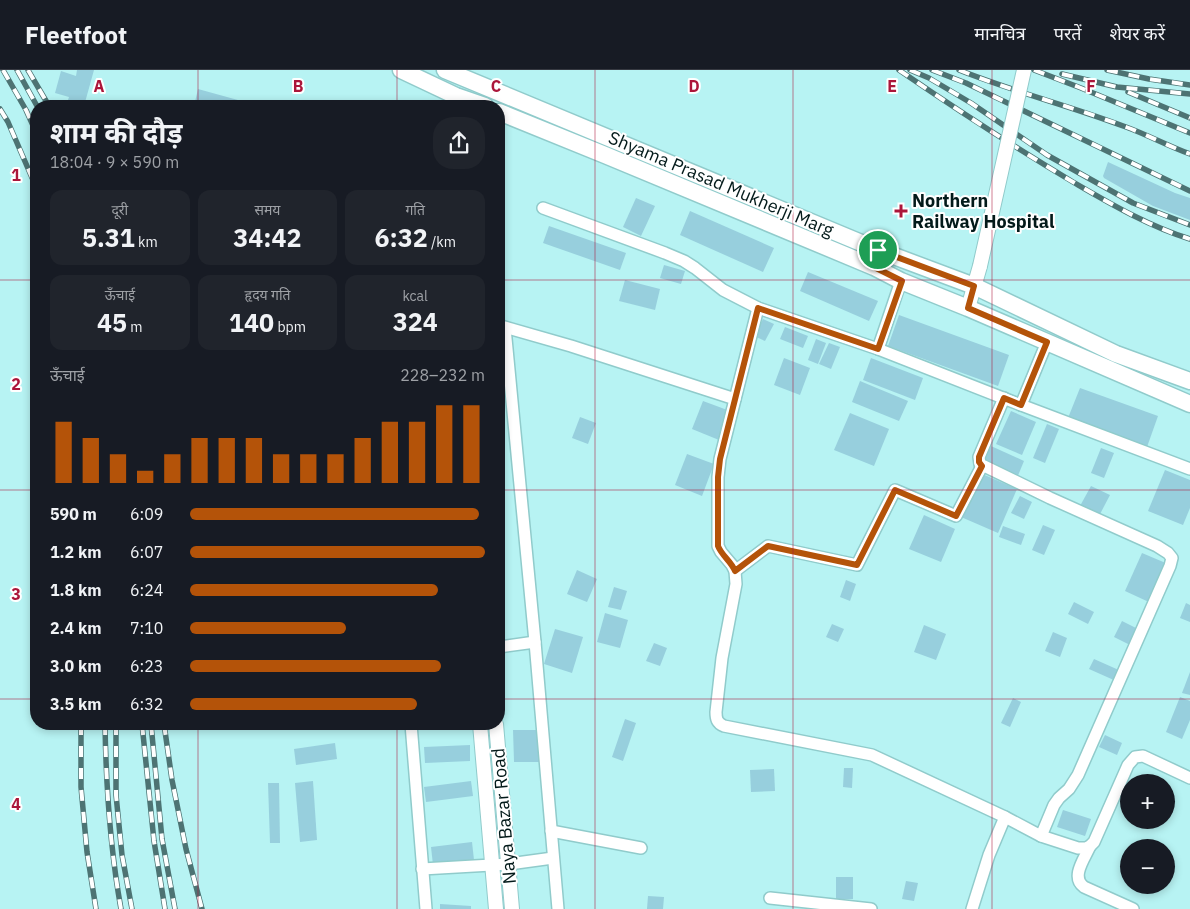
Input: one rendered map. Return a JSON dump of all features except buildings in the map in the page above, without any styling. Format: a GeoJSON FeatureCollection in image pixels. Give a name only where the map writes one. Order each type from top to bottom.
{"type":"FeatureCollection","features":[{"type":"Feature","properties":{"kind":"main road"},"geometry":{"type":"LineString","coordinates":[[401,70],[458,100]]}},
{"type":"Feature","properties":{"kind":"main road","name":"Shyama Prasad Mukherji Marg"},"geometry":{"type":"LineString","coordinates":[[445,70],[878,250],[974,286],[1116,354],[1190,381]]}},
{"type":"Feature","properties":{"kind":"main road","name":"Shyama Prasad Mukherji Marg"},"geometry":{"type":"LineString","coordinates":[[505,114],[874,267],[902,281],[1190,404]]}},
{"type":"Feature","properties":{"kind":"main road"},"geometry":{"type":"LineString","coordinates":[[874,267],[878,250]]}},
{"type":"Feature","properties":{"kind":"street"},"geometry":{"type":"LineString","coordinates":[[968,308],[980,266],[1024,70]]}},
{"type":"Feature","properties":{"kind":"street"},"geometry":{"type":"LineString","coordinates":[[463,100],[472,81]]}},
{"type":"Feature","properties":{"kind":"street"},"geometry":{"type":"LineString","coordinates":[[543,208],[665,253],[684,262],[724,290],[758,308],[878,349],[1190,469]]}},
{"type":"Feature","properties":{"kind":"street"},"geometry":{"type":"LineString","coordinates":[[878,349],[902,281]]}},
{"type":"Feature","properties":{"kind":"street"},"geometry":{"type":"LineString","coordinates":[[758,308],[722,447],[719,468],[718,542],[721,552],[735,571],[736,584],[722,658],[716,712],[719,724],[872,755],[1041,836],[1078,848],[1090,846]]}},
{"type":"Feature","properties":{"kind":"street"},"geometry":{"type":"LineString","coordinates":[[505,328],[570,346],[735,399]]}},
{"type":"Feature","properties":{"kind":"street"},"geometry":{"type":"LineString","coordinates":[[1021,405],[1047,342]]}},
{"type":"Feature","properties":{"kind":"street"},"geometry":{"type":"LineString","coordinates":[[505,356],[535,642],[558,909]]}},
{"type":"Feature","properties":{"kind":"street"},"geometry":{"type":"LineString","coordinates":[[1004,398],[979,457],[979,462],[982,466],[1157,546],[1168,552],[1172,558],[1078,775],[1069,789],[1054,805],[1041,836]]}},
{"type":"Feature","properties":{"kind":"street"},"geometry":{"type":"LineString","coordinates":[[735,571],[768,546],[857,565],[895,490],[956,516],[982,466]]}},
{"type":"Feature","properties":{"kind":"street"},"geometry":{"type":"LineString","coordinates":[[505,646],[535,642]]}},
{"type":"Feature","properties":{"kind":"street"},"geometry":{"type":"LineString","coordinates":[[411,730],[426,909]]}},
{"type":"Feature","properties":{"kind":"street"},"geometry":{"type":"LineString","coordinates":[[481,730],[496,909]]}},
{"type":"Feature","properties":{"kind":"street","name":"Naya Bazar Road"},"geometry":{"type":"LineString","coordinates":[[497,730],[512,909]]}},
{"type":"Feature","properties":{"kind":"street"},"geometry":{"type":"LineString","coordinates":[[1133,909],[1084,887],[1077,878],[1078,872],[1090,846],[1094,842],[1128,765],[1135,757],[1143,756],[1190,778]]}},
{"type":"Feature","properties":{"kind":"street"},"geometry":{"type":"LineString","coordinates":[[972,909],[989,855],[1005,818]]}},
{"type":"Feature","properties":{"kind":"street"},"geometry":{"type":"LineString","coordinates":[[551,831],[641,848]]}},
{"type":"Feature","properties":{"kind":"street"},"geometry":{"type":"LineString","coordinates":[[422,870],[508,864],[553,858]]}},
{"type":"Feature","properties":{"kind":"street"},"geometry":{"type":"LineString","coordinates":[[770,898],[871,909]]}},
{"type":"Feature","properties":{"kind":"railway"},"geometry":{"type":"LineString","coordinates":[[3,70],[30,119]]}},
{"type":"Feature","properties":{"kind":"railway"},"geometry":{"type":"LineString","coordinates":[[17,70],[34,100]]}},
{"type":"Feature","properties":{"kind":"railway"},"geometry":{"type":"LineString","coordinates":[[28,70],[46,100]]}},
{"type":"Feature","properties":{"kind":"railway"},"geometry":{"type":"LineString","coordinates":[[899,70],[985,128],[1073,182],[1145,221],[1190,239]]}},
{"type":"Feature","properties":{"kind":"railway"},"geometry":{"type":"LineString","coordinates":[[910,70],[929,78],[971,103],[1047,155],[1133,203],[1190,225]]}},
{"type":"Feature","properties":{"kind":"railway"},"geometry":{"type":"LineString","coordinates":[[932,70],[966,83],[1190,191]]}},
{"type":"Feature","properties":{"kind":"railway"},"geometry":{"type":"LineString","coordinates":[[959,70],[1105,119],[1190,154]]}},
{"type":"Feature","properties":{"kind":"railway"},"geometry":{"type":"LineString","coordinates":[[1034,70],[1190,133]]}},
{"type":"Feature","properties":{"kind":"railway"},"geometry":{"type":"LineString","coordinates":[[1107,70],[1190,85]]}},
{"type":"Feature","properties":{"kind":"railway"},"geometry":{"type":"LineString","coordinates":[[1062,74],[1117,87],[1190,94]]}},
{"type":"Feature","properties":{"kind":"railway"},"geometry":{"type":"LineString","coordinates":[[1128,92],[1190,118]]}},
{"type":"Feature","properties":{"kind":"railway"},"geometry":{"type":"LineString","coordinates":[[0,109],[8,122],[30,173]]}},
{"type":"Feature","properties":{"kind":"railway"},"geometry":{"type":"LineString","coordinates":[[81,730],[81,787],[87,852],[96,909]]}},
{"type":"Feature","properties":{"kind":"railway"},"geometry":{"type":"LineString","coordinates":[[105,730],[109,817],[121,909]]}},
{"type":"Feature","properties":{"kind":"railway"},"geometry":{"type":"LineString","coordinates":[[116,730],[116,795],[122,855],[132,909]]}},
{"type":"Feature","properties":{"kind":"railway"},"geometry":{"type":"LineString","coordinates":[[143,730],[154,841],[165,909]]}},
{"type":"Feature","properties":{"kind":"railway"},"geometry":{"type":"LineString","coordinates":[[152,730],[162,839],[175,909]]}},
{"type":"Feature","properties":{"kind":"railway"},"geometry":{"type":"LineString","coordinates":[[165,730],[172,780],[186,849],[202,909]]}},
{"type":"Feature","properties":{"kind":"place","name":"Northern Railway Hospital"},"geometry":{"type":"Point","coordinates":[901,211]}},
{"type":"Feature","properties":{"kind":"route"},"geometry":{"type":"LineString","coordinates":[[878,250],[974,286],[968,308],[1047,342],[1021,405],[1004,398],[978,460],[982,466],[956,516],[895,490],[857,565],[768,546],[735,571],[718,546],[718,477],[722,447],[758,308],[878,349],[902,281],[874,267],[878,250]]}}]}
